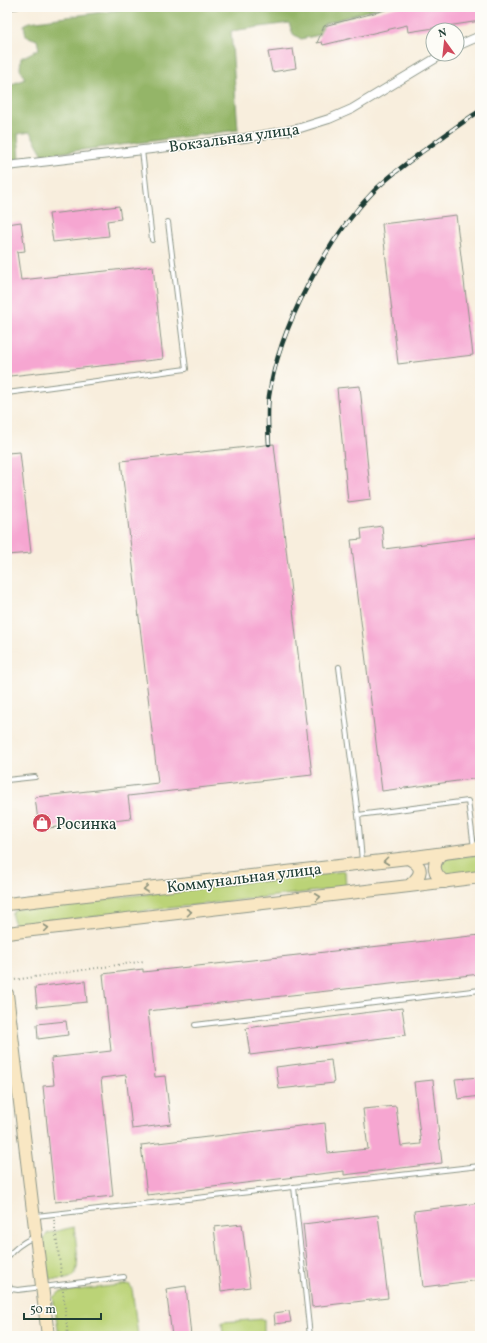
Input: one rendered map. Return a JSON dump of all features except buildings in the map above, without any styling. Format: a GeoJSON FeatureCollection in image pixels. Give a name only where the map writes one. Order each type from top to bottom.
{"type":"FeatureCollection","features":[{"type":"Feature","properties":{"kind":"main road","name":"Коммунальная улица"},"geometry":{"type":"LineString","coordinates":[[7,904],[362,864],[477,848]]}},
{"type":"Feature","properties":{"kind":"main road"},"geometry":{"type":"LineString","coordinates":[[442,853],[437,857],[434,864],[435,872],[438,877],[445,882]]}},
{"type":"Feature","properties":{"kind":"main road"},"geometry":{"type":"LineString","coordinates":[[408,858],[415,862],[420,870],[417,880],[409,886]]}},
{"type":"Feature","properties":{"kind":"main road","name":"Коммунальная улица"},"geometry":{"type":"LineString","coordinates":[[7,933],[480,877]]}},
{"type":"Feature","properties":{"kind":"main road"},"geometry":{"type":"LineString","coordinates":[[7,994],[9,1036],[34,1216],[48,1336]]}},
{"type":"Feature","properties":{"kind":"street"},"geometry":{"type":"LineString","coordinates":[[465,43],[480,36]]}},
{"type":"Feature","properties":{"kind":"street","name":"Вокзальная улица"},"geometry":{"type":"LineString","coordinates":[[7,166],[245,138],[297,129],[329,119],[352,109],[430,62]]}},
{"type":"Feature","properties":{"kind":"lane"},"geometry":{"type":"LineString","coordinates":[[142,150],[152,240]]}},
{"type":"Feature","properties":{"kind":"lane"},"geometry":{"type":"LineString","coordinates":[[7,393],[186,369],[168,222]]}},
{"type":"Feature","properties":{"kind":"lane"},"geometry":{"type":"LineString","coordinates":[[340,668],[358,815],[362,864]]}},
{"type":"Feature","properties":{"kind":"lane"},"geometry":{"type":"LineString","coordinates":[[7,780],[35,777]]}},
{"type":"Feature","properties":{"kind":"lane"},"geometry":{"type":"LineString","coordinates":[[358,815],[468,801],[477,848]]}},
{"type":"Feature","properties":{"kind":"lane"},"geometry":{"type":"LineString","coordinates":[[195,1025],[480,990]]}},
{"type":"Feature","properties":{"kind":"lane"},"geometry":{"type":"LineString","coordinates":[[34,1216],[480,1166]]}},
{"type":"Feature","properties":{"kind":"lane"},"geometry":{"type":"LineString","coordinates":[[294,1187],[310,1336]]}},
{"type":"Feature","properties":{"kind":"lane"},"geometry":{"type":"LineString","coordinates":[[7,1258],[12,1251],[24,1242],[36,1236]]}},
{"type":"Feature","properties":{"kind":"lane"},"geometry":{"type":"LineString","coordinates":[[7,1283],[11,1289],[18,1290],[124,1277]]}},
{"type":"Feature","properties":{"kind":"path"},"geometry":{"type":"LineString","coordinates":[[7,981],[145,961]]}},
{"type":"Feature","properties":{"kind":"path"},"geometry":{"type":"LineString","coordinates":[[54,1214],[68,1336]]}},
{"type":"Feature","properties":{"kind":"green space"},"geometry":{"type":"Polygon","coordinates":[[[140,7],[381,7],[324,24],[319,35],[301,39],[293,34],[289,23],[231,31],[238,130],[43,155],[30,132],[18,134],[20,159],[7,160],[7,86],[25,79],[20,69],[21,58],[39,49],[37,40],[26,36],[24,25],[29,22],[140,7]]]}},
{"type":"Feature","properties":{"kind":"green space"},"geometry":{"type":"Polygon","coordinates":[[[480,854],[480,873],[445,876],[440,870],[441,863],[447,858],[480,854]]]}},
{"type":"Feature","properties":{"kind":"green space"},"geometry":{"type":"Polygon","coordinates":[[[345,871],[346,888],[22,925],[15,924],[12,917],[12,913],[16,909],[345,871]]]}},
{"type":"Feature","properties":{"kind":"green space"},"geometry":{"type":"Polygon","coordinates":[[[74,1227],[78,1260],[76,1272],[71,1278],[68,1279],[49,1279],[43,1238],[48,1233],[74,1227]]]}},
{"type":"Feature","properties":{"kind":"green space"},"geometry":{"type":"Polygon","coordinates":[[[129,1284],[132,1288],[138,1336],[59,1336],[53,1297],[60,1292],[129,1284]]]}},
{"type":"Feature","properties":{"kind":"green space"},"geometry":{"type":"Polygon","coordinates":[[[264,1319],[264,1336],[223,1335],[222,1322],[264,1319]]]}},
{"type":"Feature","properties":{"kind":"railway"},"geometry":{"type":"LineString","coordinates":[[7,8],[18,7]]}},
{"type":"Feature","properties":{"kind":"railway"},"geometry":{"type":"LineString","coordinates":[[269,444],[268,402],[274,370],[294,314],[322,259],[356,211],[374,191],[423,151],[465,120],[480,111]]}},
{"type":"Feature","properties":{"kind":"place","name":"Росинка"},"geometry":{"type":"Point","coordinates":[42,823]}}]}
